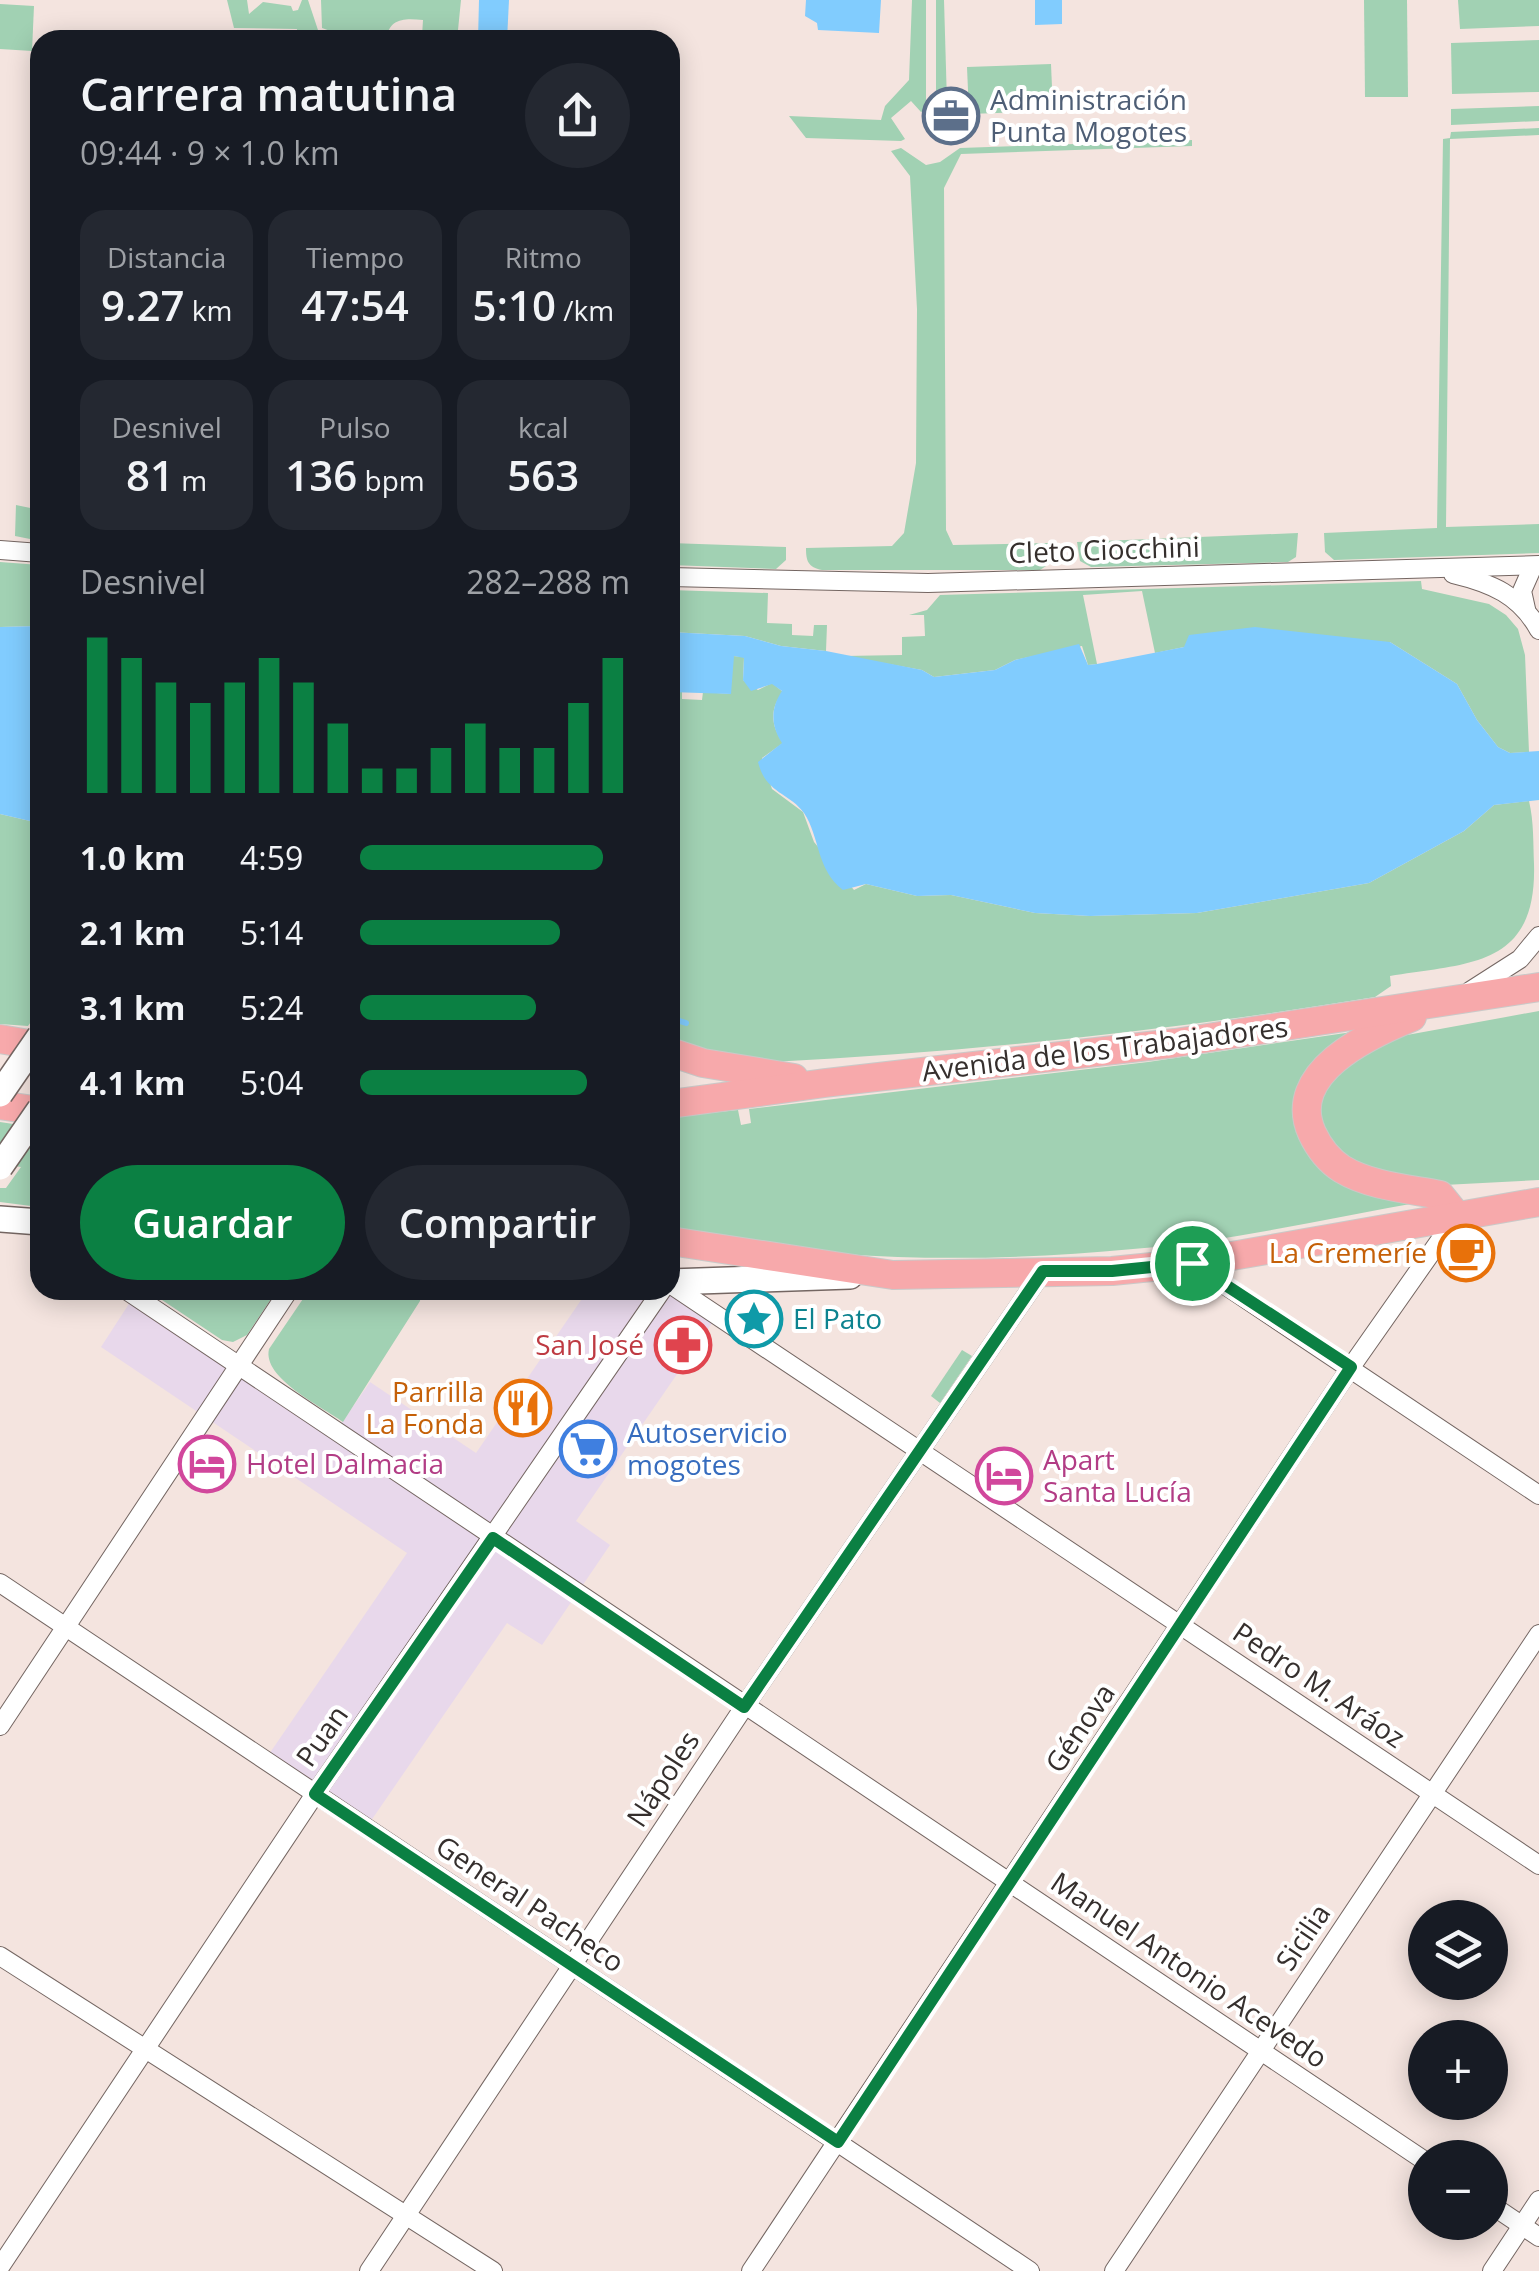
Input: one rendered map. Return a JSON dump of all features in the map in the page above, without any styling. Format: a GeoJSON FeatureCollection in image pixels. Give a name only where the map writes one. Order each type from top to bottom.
{"type":"FeatureCollection","features":[{"type":"Feature","properties":{"kind":"main road","name":"Avenida de los Trabajadores"},"geometry":{"type":"LineString","coordinates":[[680,1103],[1175,1042],[1539,988]]}},
{"type":"Feature","properties":{"kind":"main road"},"geometry":{"type":"LineString","coordinates":[[1450,1001],[1398,1022],[1341,1055],[1314,1083],[1307,1115],[1322,1150],[1342,1169],[1382,1183],[1440,1195],[1456,1216]]}},
{"type":"Feature","properties":{"kind":"main road"},"geometry":{"type":"LineString","coordinates":[[0,1039],[30,1044]]}},
{"type":"Feature","properties":{"kind":"main road"},"geometry":{"type":"LineString","coordinates":[[0,1094],[30,1050]]}},
{"type":"Feature","properties":{"kind":"main road"},"geometry":{"type":"LineString","coordinates":[[680,1055],[729,1068],[825,1083]]}},
{"type":"Feature","properties":{"kind":"main road"},"geometry":{"type":"LineString","coordinates":[[0,1104],[30,1108]]}},
{"type":"Feature","properties":{"kind":"main road"},"geometry":{"type":"LineString","coordinates":[[0,1167],[30,1124]]}},
{"type":"Feature","properties":{"kind":"main road"},"geometry":{"type":"LineString","coordinates":[[680,1283],[1112,1271],[1192,1263],[1539,1202]]}},
{"type":"Feature","properties":{"kind":"main road"},"geometry":{"type":"LineString","coordinates":[[680,1243],[893,1275]]}},
{"type":"Feature","properties":{"kind":"street"},"geometry":{"type":"LineString","coordinates":[[0,550],[30,552]]}},
{"type":"Feature","properties":{"kind":"street"},"geometry":{"type":"LineString","coordinates":[[1536,565],[1522,592],[1526,609],[1539,630]]}},
{"type":"Feature","properties":{"kind":"street","name":"Cleto Ciocchini"},"geometry":{"type":"LineString","coordinates":[[680,577],[928,583],[1536,565]]}},
{"type":"Feature","properties":{"kind":"street"},"geometry":{"type":"LineString","coordinates":[[1434,570],[1504,591],[1526,609]]}},
{"type":"Feature","properties":{"kind":"street"},"geometry":{"type":"LineString","coordinates":[[1450,1001],[1504,971],[1539,936]]}},
{"type":"Feature","properties":{"kind":"street","name":"Génova"},"geometry":{"type":"LineString","coordinates":[[752,2271],[1351,1367],[1456,1216]]}},
{"type":"Feature","properties":{"kind":"street"},"geometry":{"type":"LineString","coordinates":[[1192,1263],[1539,1495]]}},
{"type":"Feature","properties":{"kind":"street","name":"Nápoles"},"geometry":{"type":"LineString","coordinates":[[368,2271],[744,1707],[1043,1271]]}},
{"type":"Feature","properties":{"kind":"street","name":"Pedro M. Aráoz"},"geometry":{"type":"LineString","coordinates":[[680,1290],[1539,1865]]}},
{"type":"Feature","properties":{"kind":"street","name":"Manuel Antonio Acevedo"},"geometry":{"type":"LineString","coordinates":[[141,1300],[1408,2149]]}},
{"type":"Feature","properties":{"kind":"street"},"geometry":{"type":"LineString","coordinates":[[0,1726],[282,1300]]}},
{"type":"Feature","properties":{"kind":"street","name":"Puan"},"geometry":{"type":"LineString","coordinates":[[0,2267],[315,1794],[655,1300]]}},
{"type":"Feature","properties":{"kind":"street","name":"General Pacheco"},"geometry":{"type":"LineString","coordinates":[[0,1584],[1030,2271]]}},
{"type":"Feature","properties":{"kind":"street","name":"Sicilia"},"geometry":{"type":"LineString","coordinates":[[1114,2271],[1539,1634]]}},
{"type":"Feature","properties":{"kind":"street"},"geometry":{"type":"LineString","coordinates":[[0,1956],[493,2271]]}},
{"type":"Feature","properties":{"kind":"street"},"geometry":{"type":"LineString","coordinates":[[1492,2271],[1539,2200]]}},
{"type":"Feature","properties":{"kind":"street"},"geometry":{"type":"LineString","coordinates":[[1508,2216],[1539,2236]]}},
{"type":"Feature","properties":{"kind":"shaded area"},"geometry":{"type":"Polygon","coordinates":[[[680,1296],[717,1316],[576,1521],[610,1545],[542,1645],[507,1623],[366,1828],[265,1760],[407,1553],[101,1347],[131,1300],[140,1300],[336,1431],[370,1382],[476,1453],[581,1300],[680,1300],[680,1296]]]}},
{"type":"Feature","properties":{"kind":"green space"},"geometry":{"type":"Polygon","coordinates":[[[227,0],[247,0],[249,14],[263,2],[291,6],[293,11],[298,10],[302,0],[308,0],[318,30],[297,30],[234,28],[227,0]]]}},
{"type":"Feature","properties":{"kind":"green space"},"geometry":{"type":"Polygon","coordinates":[[[321,0],[461,0],[458,30],[422,30],[423,20],[416,19],[394,23],[389,30],[322,28],[321,0]]]}},
{"type":"Feature","properties":{"kind":"green space"},"geometry":{"type":"Polygon","coordinates":[[[912,0],[926,0],[926,110],[921,112],[911,101],[891,118],[905,139],[806,138],[789,116],[881,120],[885,106],[909,80],[912,0]]]}},
{"type":"Feature","properties":{"kind":"green space"},"geometry":{"type":"Polygon","coordinates":[[[936,0],[944,0],[947,103],[936,112],[936,0]]]}},
{"type":"Feature","properties":{"kind":"green space"},"geometry":{"type":"Polygon","coordinates":[[[1364,0],[1407,0],[1408,97],[1365,97],[1364,0]]]}},
{"type":"Feature","properties":{"kind":"green space"},"geometry":{"type":"Polygon","coordinates":[[[1458,0],[1539,0],[1539,26],[1460,29],[1458,0]]]}},
{"type":"Feature","properties":{"kind":"green space"},"geometry":{"type":"Polygon","coordinates":[[[0,4],[34,6],[30,51],[0,49],[0,4]]]}},
{"type":"Feature","properties":{"kind":"green space"},"geometry":{"type":"Polygon","coordinates":[[[1539,40],[1539,92],[1452,94],[1451,43],[1539,40]]]}},
{"type":"Feature","properties":{"kind":"green space"},"geometry":{"type":"Polygon","coordinates":[[[1051,64],[1053,111],[969,114],[967,67],[1051,64]]]}},
{"type":"Feature","properties":{"kind":"green space"},"geometry":{"type":"Polygon","coordinates":[[[1539,106],[1539,121],[1451,125],[1451,109],[1539,106]]]}},
{"type":"Feature","properties":{"kind":"green space"},"geometry":{"type":"Polygon","coordinates":[[[1539,128],[1539,135],[1450,139],[1446,527],[1539,524],[1539,553],[1334,560],[1325,552],[1324,533],[1437,528],[1443,139],[1450,138],[1451,132],[1539,128]]]}},
{"type":"Feature","properties":{"kind":"green space"},"geometry":{"type":"Polygon","coordinates":[[[1192,140],[1192,146],[961,154],[944,188],[946,530],[953,545],[1048,543],[1046,566],[1040,570],[822,570],[811,565],[806,548],[892,546],[904,533],[916,463],[917,309],[910,176],[891,151],[901,148],[926,165],[940,162],[960,148],[1192,140]]]}},
{"type":"Feature","properties":{"kind":"green space"},"geometry":{"type":"Polygon","coordinates":[[[16,505],[30,508],[30,539],[15,536],[16,505]]]}},
{"type":"Feature","properties":{"kind":"green space"},"geometry":{"type":"Polygon","coordinates":[[[1298,533],[1296,557],[1288,562],[1091,567],[1080,561],[1077,542],[1298,533]]]}},
{"type":"Feature","properties":{"kind":"green space"},"geometry":{"type":"Polygon","coordinates":[[[680,543],[786,547],[786,560],[776,569],[680,565],[680,543]]]}},
{"type":"Feature","properties":{"kind":"green space"},"geometry":{"type":"Polygon","coordinates":[[[0,562],[30,564],[30,626],[0,627],[0,562]]]}},
{"type":"Feature","properties":{"kind":"green space"},"geometry":{"type":"Polygon","coordinates":[[[1421,581],[1422,589],[1489,604],[1518,629],[1525,655],[1529,752],[1510,753],[1498,747],[1457,684],[1390,642],[1184,647],[1155,653],[1142,591],[1083,595],[1097,664],[1088,665],[1082,646],[1015,660],[995,670],[934,677],[922,670],[844,656],[902,655],[902,637],[925,636],[924,615],[909,615],[927,610],[940,595],[1421,581]]]}},
{"type":"Feature","properties":{"kind":"green space"},"geometry":{"type":"Polygon","coordinates":[[[680,590],[768,593],[767,623],[792,624],[792,635],[813,636],[814,625],[827,625],[826,651],[781,646],[745,636],[680,633],[680,590]]]}},
{"type":"Feature","properties":{"kind":"green space"},"geometry":{"type":"Polygon","coordinates":[[[733,656],[744,657],[743,680],[758,690],[772,683],[783,692],[773,718],[783,743],[762,758],[772,789],[803,812],[814,842],[854,890],[866,884],[917,896],[951,895],[1035,913],[1197,913],[1369,883],[1464,831],[1494,805],[1529,801],[1533,825],[1532,898],[1524,923],[1511,941],[1493,954],[1447,968],[1390,976],[1391,986],[1375,997],[1074,1038],[847,1058],[752,1061],[680,1043],[680,691],[682,699],[702,700],[703,692],[730,694],[733,656]]]}},
{"type":"Feature","properties":{"kind":"green space"},"geometry":{"type":"Polygon","coordinates":[[[0,814],[30,821],[30,1023],[0,1024],[0,814]]]}},
{"type":"Feature","properties":{"kind":"green space"},"geometry":{"type":"Polygon","coordinates":[[[1539,1011],[1539,1180],[1444,1185],[1346,1164],[1315,1118],[1328,1074],[1396,1037],[1539,1011]]]}},
{"type":"Feature","properties":{"kind":"green space"},"geometry":{"type":"Polygon","coordinates":[[[1366,1030],[1332,1053],[1301,1134],[1427,1201],[1207,1241],[1025,1256],[843,1254],[680,1229],[680,1116],[738,1110],[741,1125],[751,1123],[749,1109],[1148,1062],[1366,1030]]]}},
{"type":"Feature","properties":{"kind":"green space"},"geometry":{"type":"Polygon","coordinates":[[[0,1122],[30,1126],[30,1206],[0,1202],[0,1188],[6,1188],[21,1167],[0,1164],[0,1122]]]}},
{"type":"Feature","properties":{"kind":"green space"},"geometry":{"type":"Polygon","coordinates":[[[162,1300],[270,1300],[247,1335],[233,1342],[222,1340],[162,1300]]]}},
{"type":"Feature","properties":{"kind":"green space"},"geometry":{"type":"Polygon","coordinates":[[[302,1300],[420,1300],[343,1422],[284,1381],[269,1360],[269,1349],[302,1300]]]}},
{"type":"Feature","properties":{"kind":"green space"},"geometry":{"type":"Polygon","coordinates":[[[962,1350],[972,1356],[940,1403],[931,1396],[962,1350]]]}},
{"type":"Feature","properties":{"kind":"water"},"geometry":{"type":"Polygon","coordinates":[[[479,0],[509,0],[508,30],[478,30],[479,0]]]}},
{"type":"Feature","properties":{"kind":"water"},"geometry":{"type":"Polygon","coordinates":[[[806,0],[881,0],[879,33],[818,30],[817,23],[805,16],[806,0]]]}},
{"type":"Feature","properties":{"kind":"water"},"geometry":{"type":"Polygon","coordinates":[[[1035,0],[1062,0],[1062,24],[1035,25],[1035,0]]]}},
{"type":"Feature","properties":{"kind":"water"},"geometry":{"type":"Polygon","coordinates":[[[30,626],[30,821],[0,814],[0,627],[30,626]]]}},
{"type":"Feature","properties":{"kind":"water"},"geometry":{"type":"Polygon","coordinates":[[[1255,627],[1390,642],[1457,684],[1498,747],[1510,753],[1539,751],[1539,800],[1494,805],[1464,831],[1369,883],[1197,913],[1035,913],[951,895],[917,896],[866,884],[843,890],[823,863],[804,813],[766,781],[758,762],[782,743],[773,717],[782,691],[772,684],[751,691],[743,680],[744,658],[734,656],[731,694],[680,692],[680,633],[745,636],[781,646],[922,670],[934,677],[995,670],[1015,660],[1079,644],[1088,665],[1097,664],[1184,647],[1189,635],[1255,627]]]}},
{"type":"Feature","properties":{"kind":"waterway"},"geometry":{"type":"LineString","coordinates":[[680,1021],[686,1023]]}},
{"type":"Feature","properties":{"kind":"place","name":"Administración Punta Mogotes"},"geometry":{"type":"Point","coordinates":[951,116]}},
{"type":"Feature","properties":{"kind":"place","name":"La Cremeríe"},"geometry":{"type":"Point","coordinates":[1466,1253]}},
{"type":"Feature","properties":{"kind":"place","name":"El Pato"},"geometry":{"type":"Point","coordinates":[754,1319]}},
{"type":"Feature","properties":{"kind":"place","name":"San José"},"geometry":{"type":"Point","coordinates":[683,1345]}},
{"type":"Feature","properties":{"kind":"place","name":"Parrilla La Fonda"},"geometry":{"type":"Point","coordinates":[523,1408]}},
{"type":"Feature","properties":{"kind":"place","name":"Autoservicio mogotes"},"geometry":{"type":"Point","coordinates":[588,1449]}},
{"type":"Feature","properties":{"kind":"place","name":"Hotel Dalmacia"},"geometry":{"type":"Point","coordinates":[207,1464]}},
{"type":"Feature","properties":{"kind":"place","name":"Apart Santa Lucía"},"geometry":{"type":"Point","coordinates":[1004,1476]}},
{"type":"Feature","properties":{"kind":"route"},"geometry":{"type":"LineString","coordinates":[[1192,1263],[1351,1367],[838,2142],[315,1794],[493,1538],[744,1707],[1043,1271],[1112,1271],[1192,1263]]}}]}
